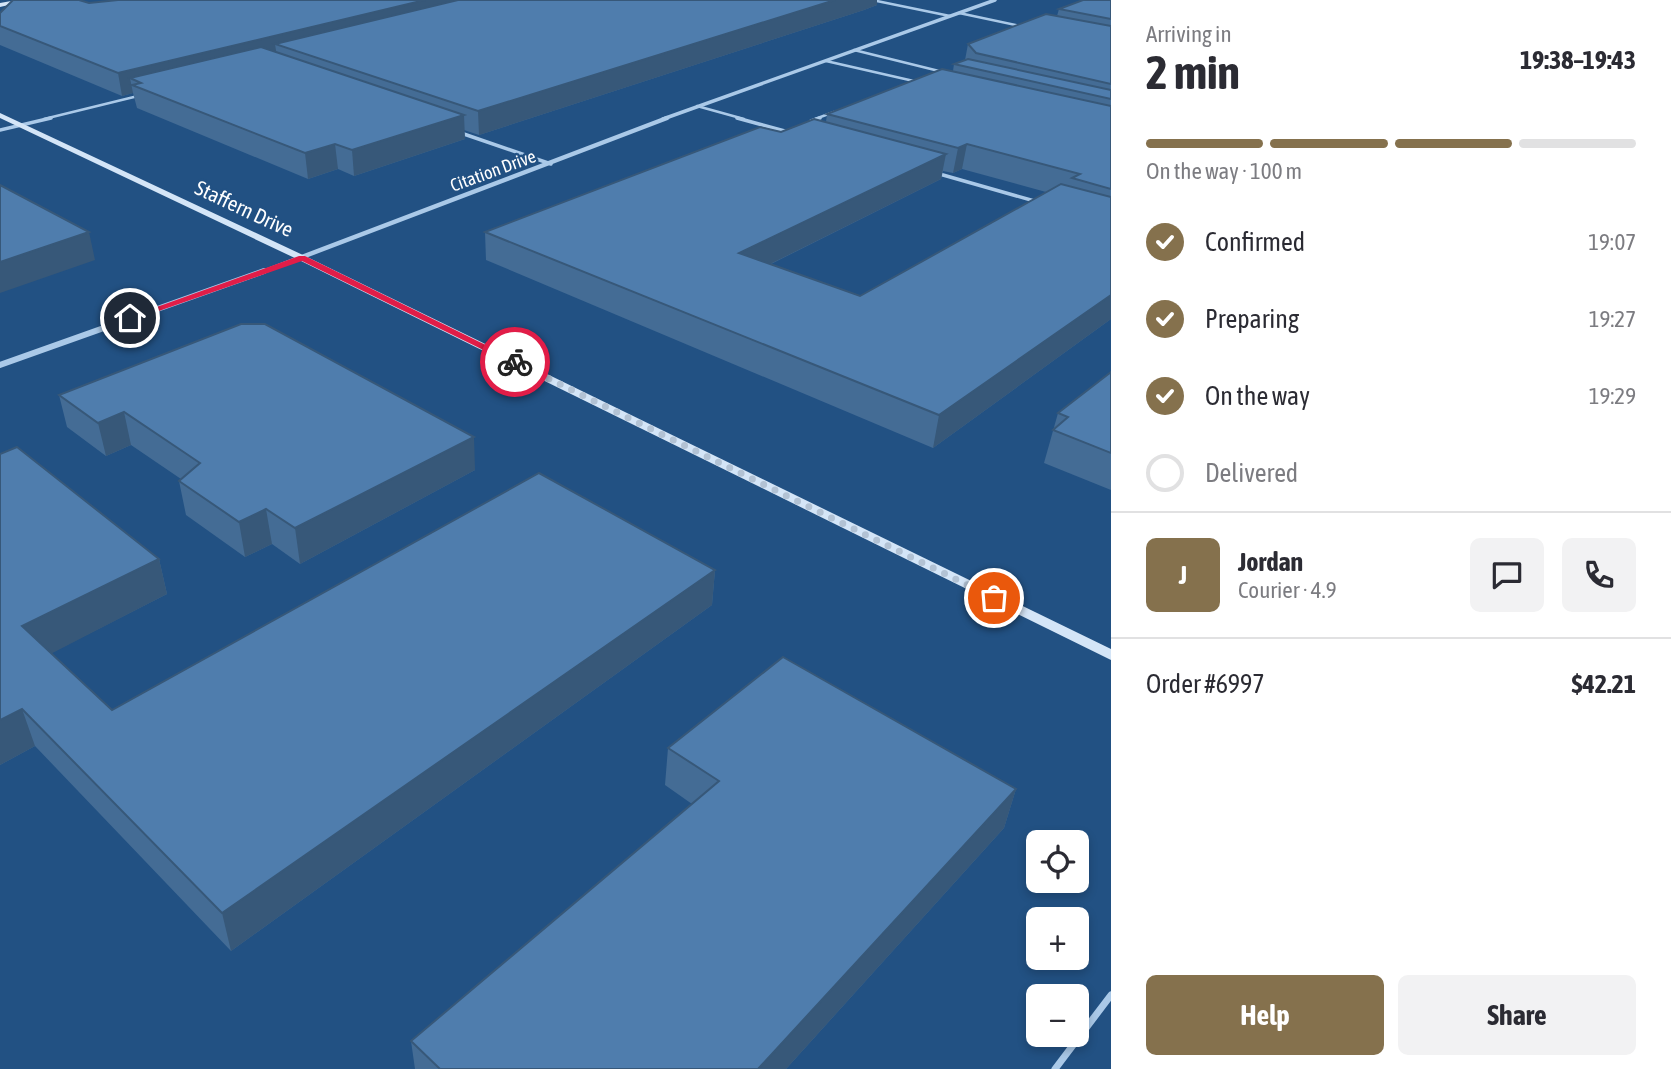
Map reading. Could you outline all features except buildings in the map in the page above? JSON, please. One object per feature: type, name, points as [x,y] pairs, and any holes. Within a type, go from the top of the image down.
[{"type":"street","points":[[0,5],[27,0]]},
{"type":"street","name":"Citation Drive","points":[[0,365],[302,258],[697,106],[995,0]]},
{"type":"street","name":"Staffern Drive","points":[[0,115],[302,258],[1111,655]]},
{"type":"lane","points":[[872,0],[950,16]]},
{"type":"lane","points":[[959,13],[1035,29]]},
{"type":"lane","points":[[854,50],[949,73]]},
{"type":"lane","points":[[825,61],[925,84]]},
{"type":"lane","points":[[899,86],[912,81]]},
{"type":"lane","points":[[0,130],[143,95]]},
{"type":"lane","points":[[697,106],[799,135]]},
{"type":"lane","points":[[811,121],[836,111]]},
{"type":"lane","points":[[786,131],[799,126]]},
{"type":"lane","points":[[455,131],[551,164]]},
{"type":"lane","points":[[932,172],[1047,205]]},
{"type":"lane","points":[[1055,1069],[1111,995]]},
{"type":"way so far","points":[[515,362],[994,598]]},
{"type":"route","points":[[130,318],[302,258],[515,362]]}]
